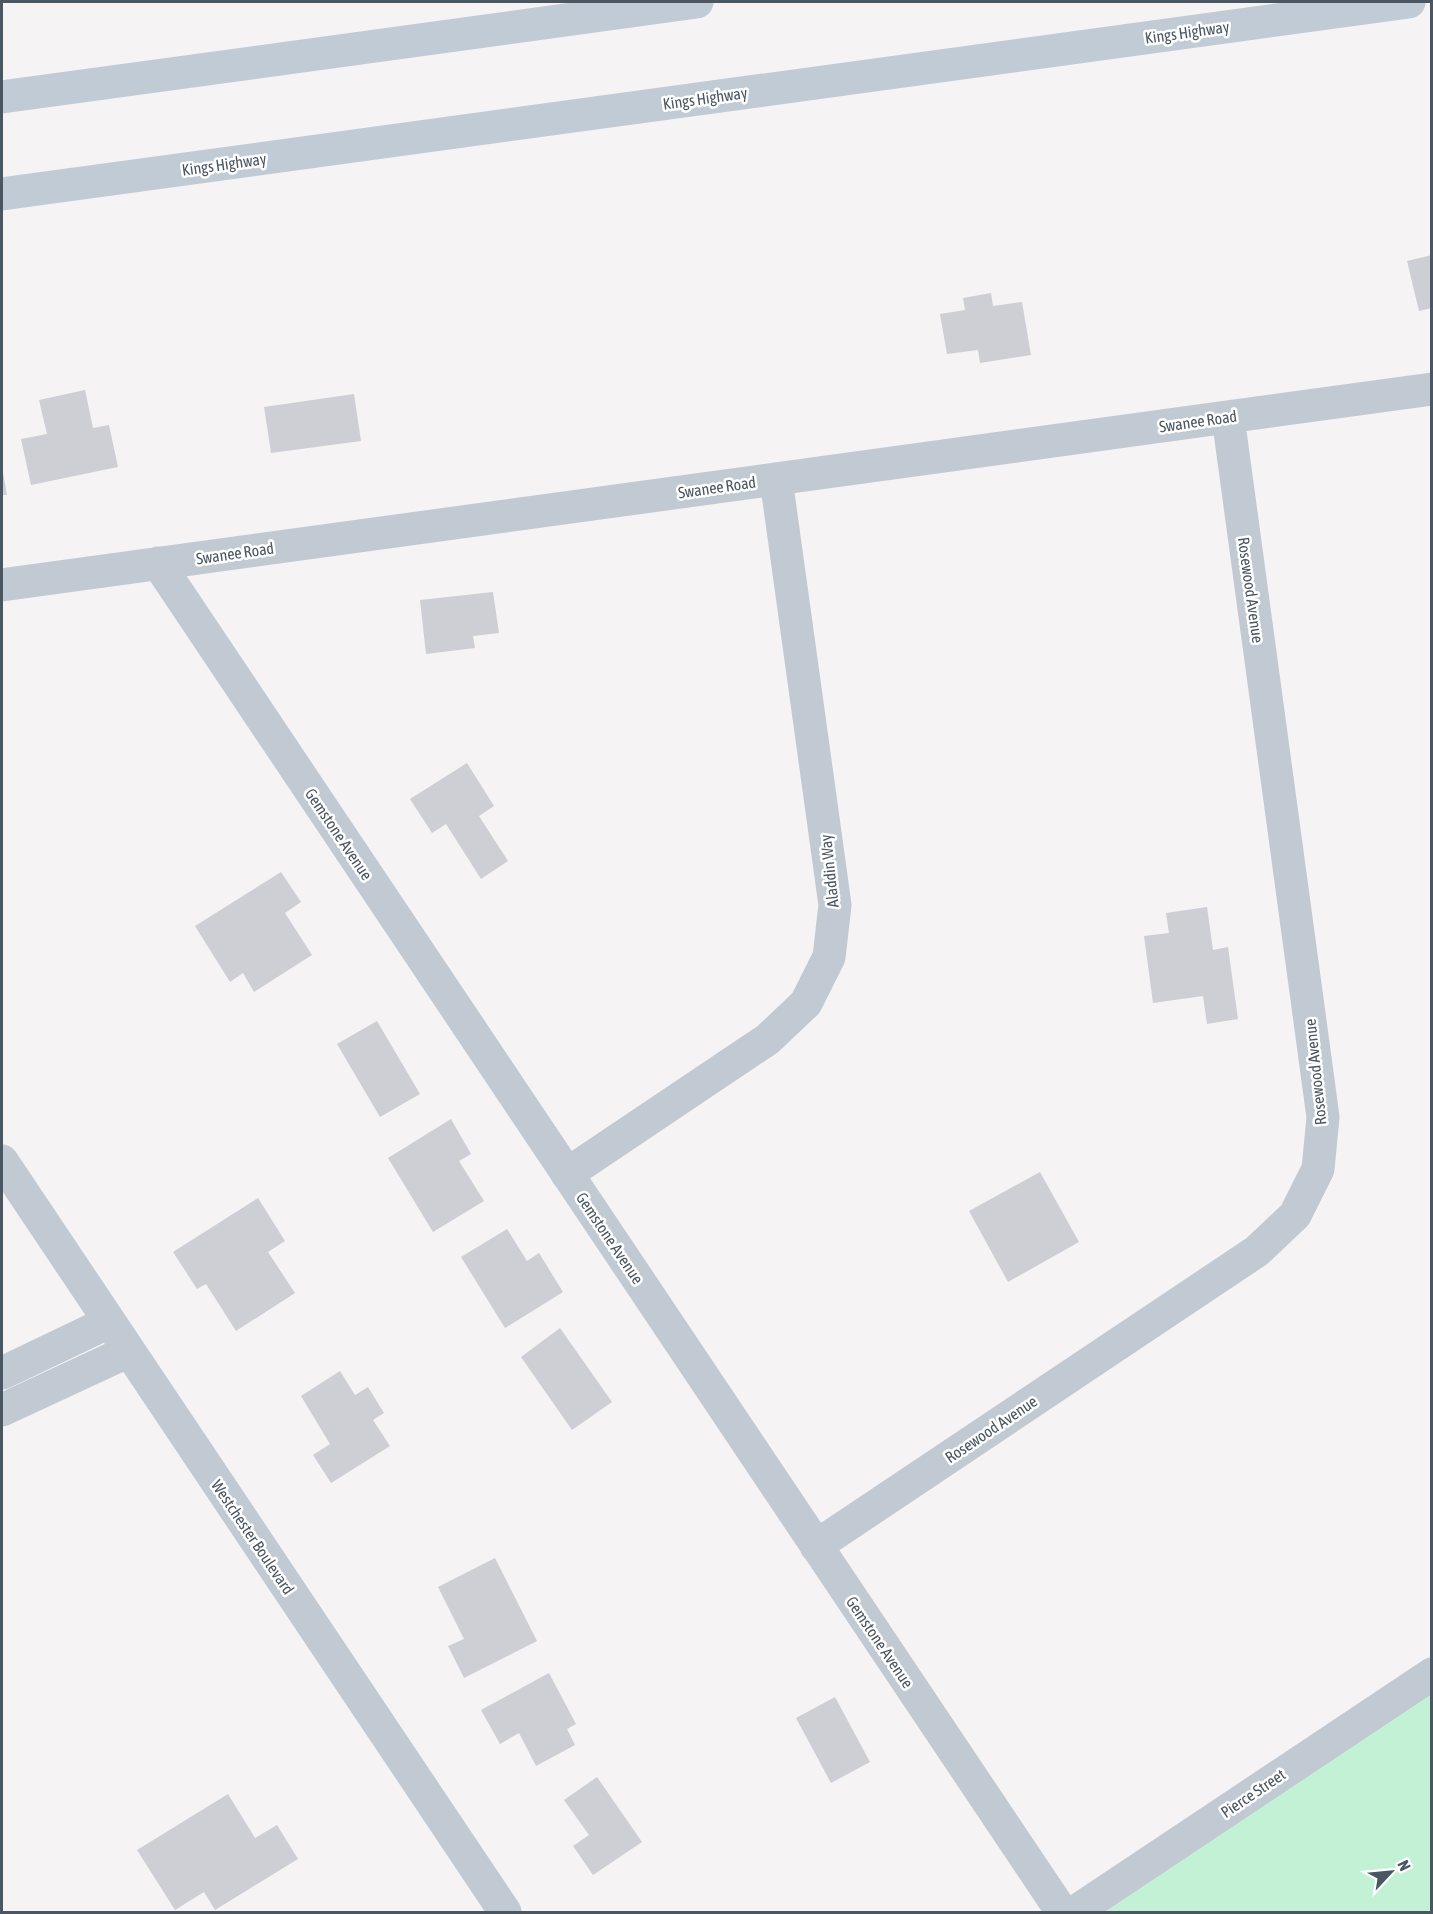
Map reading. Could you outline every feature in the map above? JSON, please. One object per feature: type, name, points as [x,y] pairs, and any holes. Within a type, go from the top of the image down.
[{"type":"main road","points":[[2,97],[697,2]]},
{"type":"main road","name":"Kings Highway","points":[[2,194],[1409,2]]},
{"type":"street","name":"Swanee Road","points":[[2,585],[1431,389]]},
{"type":"street","name":"Rosewood Avenue","points":[[816,1546],[1257,1251],[1295,1215],[1317,1169],[1323,1117],[1228,417]]},
{"type":"street","name":"Aladdin Way","points":[[567,1174],[768,1040],[806,1003],[829,957],[834,905],[776,479]]},
{"type":"street","name":"Gemstone Avenue","points":[[158,563],[1062,1912]]},
{"type":"street","name":"Westchester Boulevard","points":[[2,1161],[505,1912]]},
{"type":"street","points":[[2,1372],[109,1322]]},
{"type":"street","points":[[2,1410],[129,1351]]},
{"type":"street","name":"Pierce Street","points":[[1075,1912],[1431,1674]]},
{"type":"green space","points":[[1431,1693],[1431,1912],[1105,1912]]},
{"type":"building","points":[[1432,255],[1432,308],[1419,311],[1407,261]]},
{"type":"building","points":[[991,293],[993,306],[1022,302],[1031,355],[980,363],[978,350],[947,354],[940,314],[965,310],[963,298]]},
{"type":"building","points":[[85,390],[93,428],[109,425],[118,467],[31,485],[21,439],[47,434],[39,400]]},
{"type":"building","points":[[354,394],[361,441],[271,453],[264,407]]},
{"type":"building","points":[[2,466],[7,495],[2,495]]},
{"type":"building","points":[[493,592],[499,633],[473,636],[475,648],[426,654],[420,600]]},
{"type":"building","points":[[467,763],[494,806],[479,816],[508,861],[481,879],[446,824],[432,833],[410,799]]},
{"type":"building","points":[[281,872],[301,902],[285,913],[312,955],[254,992],[243,973],[230,982],[195,926]]},
{"type":"building","points":[[1207,907],[1213,950],[1228,947],[1238,1019],[1207,1024],[1203,996],[1153,1003],[1144,936],[1169,933],[1166,913]]},
{"type":"building","points":[[377,1021],[420,1094],[380,1117],[337,1044]]},
{"type":"building","points":[[451,1119],[471,1154],[459,1161],[484,1201],[433,1232],[388,1158]]},
{"type":"building","points":[[1040,1172],[1079,1242],[1008,1282],[969,1211]]},
{"type":"building","points":[[258,1198],[285,1241],[268,1252],[295,1293],[236,1331],[206,1284],[197,1289],[173,1252]]},
{"type":"building","points":[[507,1229],[527,1261],[539,1253],[563,1292],[505,1328],[461,1257]]},
{"type":"building","points":[[560,1328],[612,1402],[572,1430],[521,1357]]},
{"type":"building","points":[[340,1371],[355,1395],[368,1387],[384,1413],[373,1420],[390,1446],[331,1483],[313,1455],[330,1444],[301,1396]]},
{"type":"building","points":[[495,1558],[537,1641],[464,1678],[448,1646],[464,1639],[438,1587]]},
{"type":"building","points":[[549,1673],[576,1724],[567,1729],[575,1745],[536,1766],[519,1733],[500,1744],[481,1710]]},
{"type":"building","points":[[835,1697],[870,1762],[831,1783],[796,1718]]},
{"type":"building","points":[[597,1777],[642,1842],[593,1875],[573,1846],[589,1835],[564,1800]]},
{"type":"building","points":[[228,1794],[255,1838],[277,1825],[298,1859],[215,1910],[204,1892],[175,1910],[137,1850]]}]
